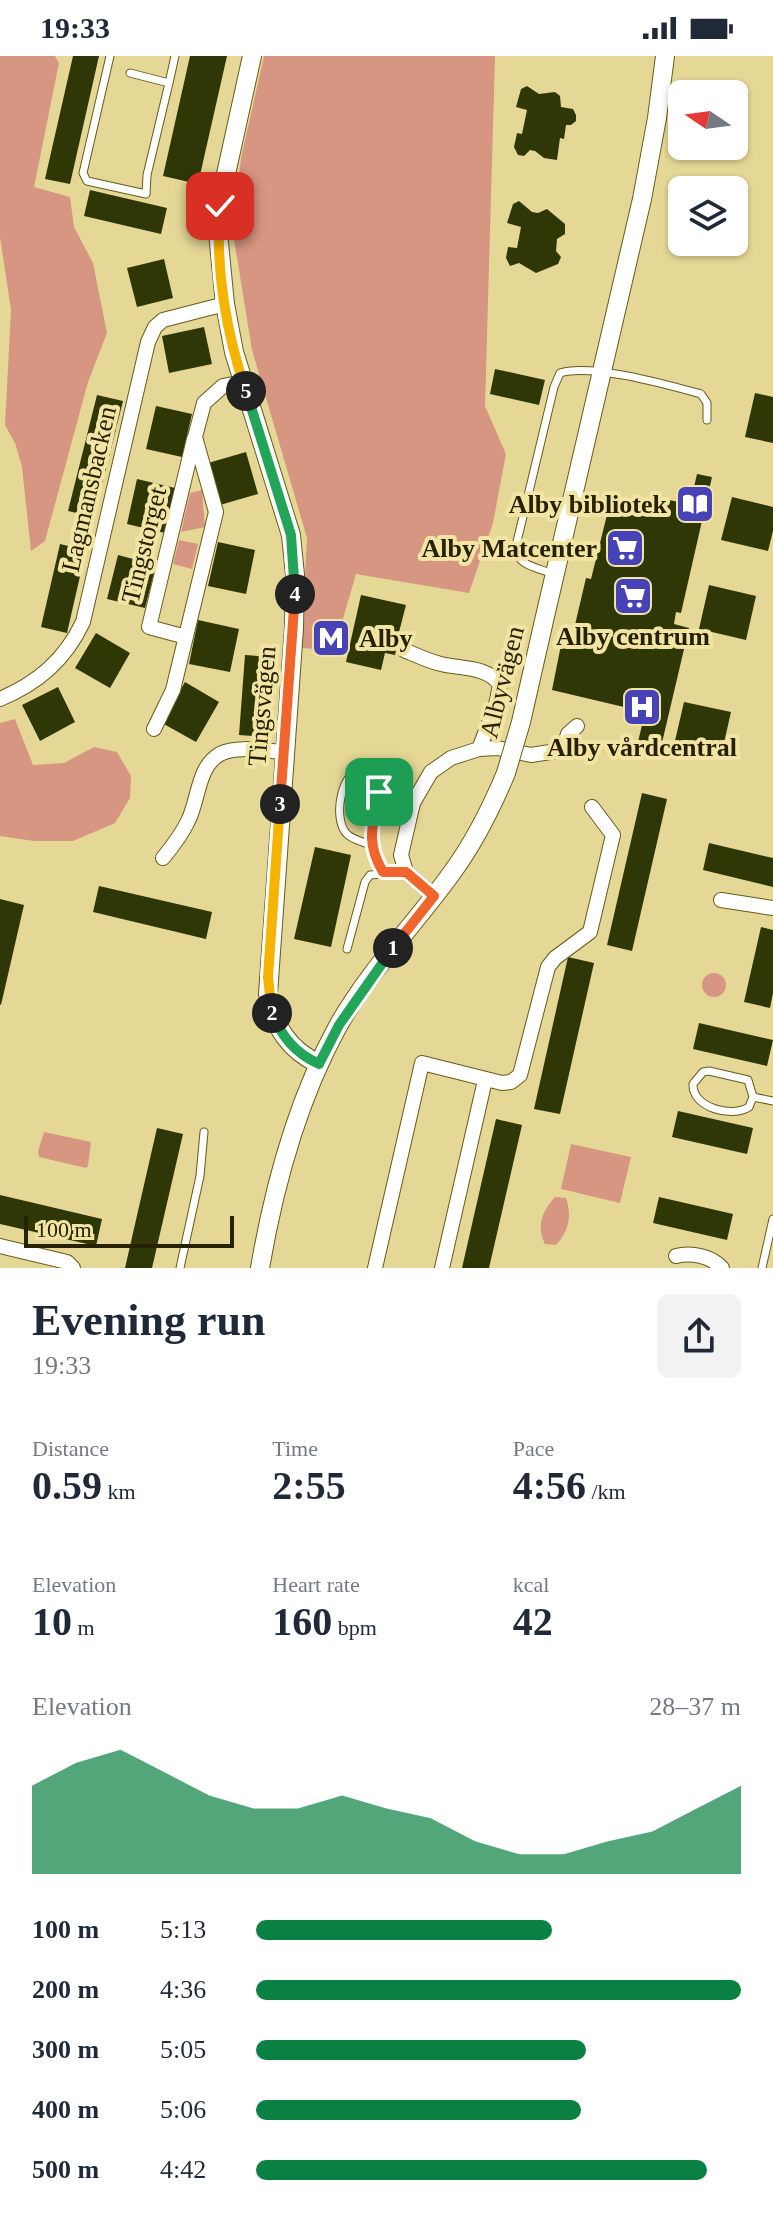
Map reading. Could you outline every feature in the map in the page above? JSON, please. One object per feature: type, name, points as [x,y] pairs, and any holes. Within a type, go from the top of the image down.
[{"type":"street","name":"Tingsvägen","points":[[252,56],[220,206],[218,233],[225,304],[234,352],[291,535],[295,614],[268,994],[279,1030],[297,1051],[319,1064]]},
{"type":"street","name":"Albyvägen","points":[[260,1268],[280,1180],[319,1064],[364,986],[474,840],[506,773],[521,722],[642,199],[665,56]]},
{"type":"street","name":"Lagmansbacken","points":[[0,699],[25,688],[50,670],[74,640],[83,622],[148,342],[155,327],[163,320],[225,304]]},
{"type":"street","name":"Tingstorget","points":[[186,637],[149,627],[204,403],[223,386],[243,382]]},
{"type":"street","name":"Tingstorget","points":[[154,729],[173,690],[216,512],[195,437]]},
{"type":"street","points":[[404,650],[439,663],[495,677],[500,685],[496,705],[479,749]]},
{"type":"street","points":[[434,896],[406,872],[401,855],[405,826],[419,790],[431,772],[451,758],[479,749],[497,748],[531,755],[563,750],[568,734],[577,726]]},
{"type":"street","points":[[163,858],[189,820],[203,774],[213,760],[221,753],[236,750],[283,752]]},
{"type":"street","points":[[375,1268],[422,1063],[485,1080],[511,1082],[520,1075],[548,967],[555,958],[590,932],[613,835],[592,807]]},
{"type":"street","points":[[721,900],[773,908]]},
{"type":"street","points":[[442,1268],[485,1080]]},
{"type":"street","points":[[0,1246],[67,1262],[73,1268]]},
{"type":"street","points":[[676,1256],[685,1254],[713,1260],[722,1268]]},
{"type":"lane","points":[[110,56],[83,173],[87,181],[146,194],[148,171],[175,56]]},
{"type":"lane","points":[[130,73],[169,83]]},
{"type":"lane","points":[[555,574],[522,562],[515,550],[560,373],[572,369],[601,373],[701,394],[707,403],[707,420]]},
{"type":"lane","points":[[372,846],[347,834],[341,823],[345,784],[361,768],[380,774],[370,839],[372,846],[373,854],[383,872]]},
{"type":"lane","points":[[347,949],[365,882],[370,875],[406,872]]},
{"type":"lane","points":[[709,1071],[748,1080],[753,1097],[745,1110],[726,1110],[701,1104],[695,1098],[693,1084],[703,1072],[709,1071]]},
{"type":"lane","points":[[753,1097],[773,1101]]},
{"type":"lane","points":[[180,1268],[200,1176],[204,1132]]},
{"type":"lane","points":[[762,1268],[773,1219]]},
{"type":"shaded area","points":[[0,56],[55,56],[59,63],[34,187],[70,197],[74,227],[93,263],[107,333],[88,382],[45,541],[31,551],[22,467],[15,443],[5,425],[11,310],[0,237]]},
{"type":"shaded area","points":[[264,56],[495,56],[485,406],[506,454],[493,523],[469,593],[356,574],[334,650],[301,648],[307,538],[252,350],[233,233],[241,158]]},
{"type":"shaded area","points":[[202,490],[205,527],[181,532],[190,493]]},
{"type":"shaded area","points":[[179,540],[198,544],[192,569],[173,564]]},
{"type":"shaded area","points":[[15,719],[33,765],[64,763],[94,747],[117,752],[131,776],[130,798],[115,823],[73,841],[34,841],[0,836],[0,723]]},
{"type":"shaded area","points":[[714,973],[723,976],[726,985],[723,994],[714,997],[705,994],[702,985],[705,976]]},
{"type":"shaded area","points":[[44,1132],[91,1142],[88,1166],[39,1157]]},
{"type":"shaded area","points":[[571,1144],[631,1157],[620,1203],[561,1189]]},
{"type":"shaded area","points":[[555,1197],[566,1198],[568,1223],[556,1245],[545,1244],[541,1231],[542,1219]]},
{"type":"building","points":[[73,56],[99,56],[70,184],[45,179]]},
{"type":"building","points":[[190,56],[227,56],[198,184],[163,176]]},
{"type":"building","points":[[527,86],[539,94],[555,92],[560,96],[561,107],[573,109],[576,115],[576,121],[566,125],[564,139],[560,138],[557,160],[544,158],[530,150],[524,156],[518,155],[514,147],[517,133],[522,134],[527,110],[516,107],[521,89]]},
{"type":"building","points":[[90,190],[167,208],[161,234],[84,216]]},
{"type":"building","points":[[519,201],[532,212],[547,209],[565,224],[565,234],[557,239],[556,251],[561,257],[558,264],[536,273],[519,263],[510,266],[506,258],[508,247],[517,248],[521,227],[507,223],[513,204]]},
{"type":"building","points":[[164,259],[173,298],[137,307],[127,268]]},
{"type":"building","points":[[204,327],[212,364],[169,373],[162,336]]},
{"type":"building","points":[[495,369],[545,380],[539,405],[490,394]]},
{"type":"building","points":[[755,393],[773,397],[773,443],[745,437]]},
{"type":"building","points":[[97,395],[123,401],[94,517],[68,511]]},
{"type":"building","points":[[156,406],[192,414],[182,457],[146,449]]},
{"type":"building","points":[[246,452],[258,494],[220,505],[208,463]]},
{"type":"building","name":"Alby centrum","points":[[697,474],[712,477],[681,613],[676,612],[674,624],[689,628],[661,747],[638,742],[645,712],[552,690],[562,640],[571,642],[586,578],[591,579],[609,507],[654,515],[658,498],[690,504]]},
{"type":"building","points":[[137,479],[175,488],[165,533],[127,524]]},
{"type":"building","points":[[732,497],[773,507],[773,531],[768,551],[721,540]]},
{"type":"building","points":[[218,542],[255,550],[246,594],[208,586]]},
{"type":"building","points":[[60,544],[86,550],[67,633],[41,627]]},
{"type":"building","points":[[118,555],[156,565],[145,608],[107,599]]},
{"type":"building","points":[[709,585],[756,596],[746,640],[699,629]]},
{"type":"building","points":[[361,595],[406,605],[399,632],[391,631],[389,639],[398,641],[395,655],[385,653],[381,670],[346,662]]},
{"type":"building","points":[[198,620],[239,629],[230,672],[189,664]]},
{"type":"building","points":[[96,633],[130,653],[110,688],[75,668]]},
{"type":"building","points":[[245,655],[271,657],[264,737],[239,735]]},
{"type":"building","points":[[185,682],[219,702],[196,742],[162,723]]},
{"type":"building","points":[[58,687],[75,722],[40,741],[22,705]]},
{"type":"building","points":[[684,702],[731,712],[721,756],[674,745]]},
{"type":"building","points":[[642,793],[667,799],[632,951],[607,945]]},
{"type":"building","points":[[709,843],[773,858],[773,887],[703,870]]},
{"type":"building","points":[[315,847],[351,855],[331,947],[294,939]]},
{"type":"building","points":[[99,886],[212,912],[206,939],[93,912]]},
{"type":"building","points":[[0,899],[24,905],[1,1005],[0,1004]]},
{"type":"building","points":[[761,927],[773,930],[773,993],[770,1008],[744,1002]]},
{"type":"building","points":[[568,957],[594,963],[560,1114],[534,1109]]},
{"type":"building","points":[[699,1023],[773,1040],[767,1066],[693,1049]]},
{"type":"building","points":[[678,1111],[753,1128],[747,1154],[672,1137]]},
{"type":"building","points":[[496,1119],[522,1125],[489,1268],[462,1268]]},
{"type":"building","points":[[157,1128],[183,1134],[152,1268],[125,1268]]},
{"type":"building","points":[[0,1195],[102,1219],[96,1246],[0,1224]]},
{"type":"building","points":[[659,1197],[733,1214],[727,1240],[653,1223]]},
{"type":"place","name":"Alby bibliotek","points":[[695,504]]},
{"type":"place","name":"Alby Matcenter","points":[[625,548]]},
{"type":"place","name":"Alby centrum","points":[[633,596]]},
{"type":"place","name":"Alby","points":[[331,638]]},
{"type":"place","name":"Alby vårdcentral","points":[[642,707]]},
{"type":"route","points":[[220,206],[218,233],[231,338],[291,535],[295,575],[294,628],[268,994],[279,1030],[297,1051],[319,1064],[364,986],[434,896],[406,872],[383,872],[373,854],[370,839],[379,792]]}]
